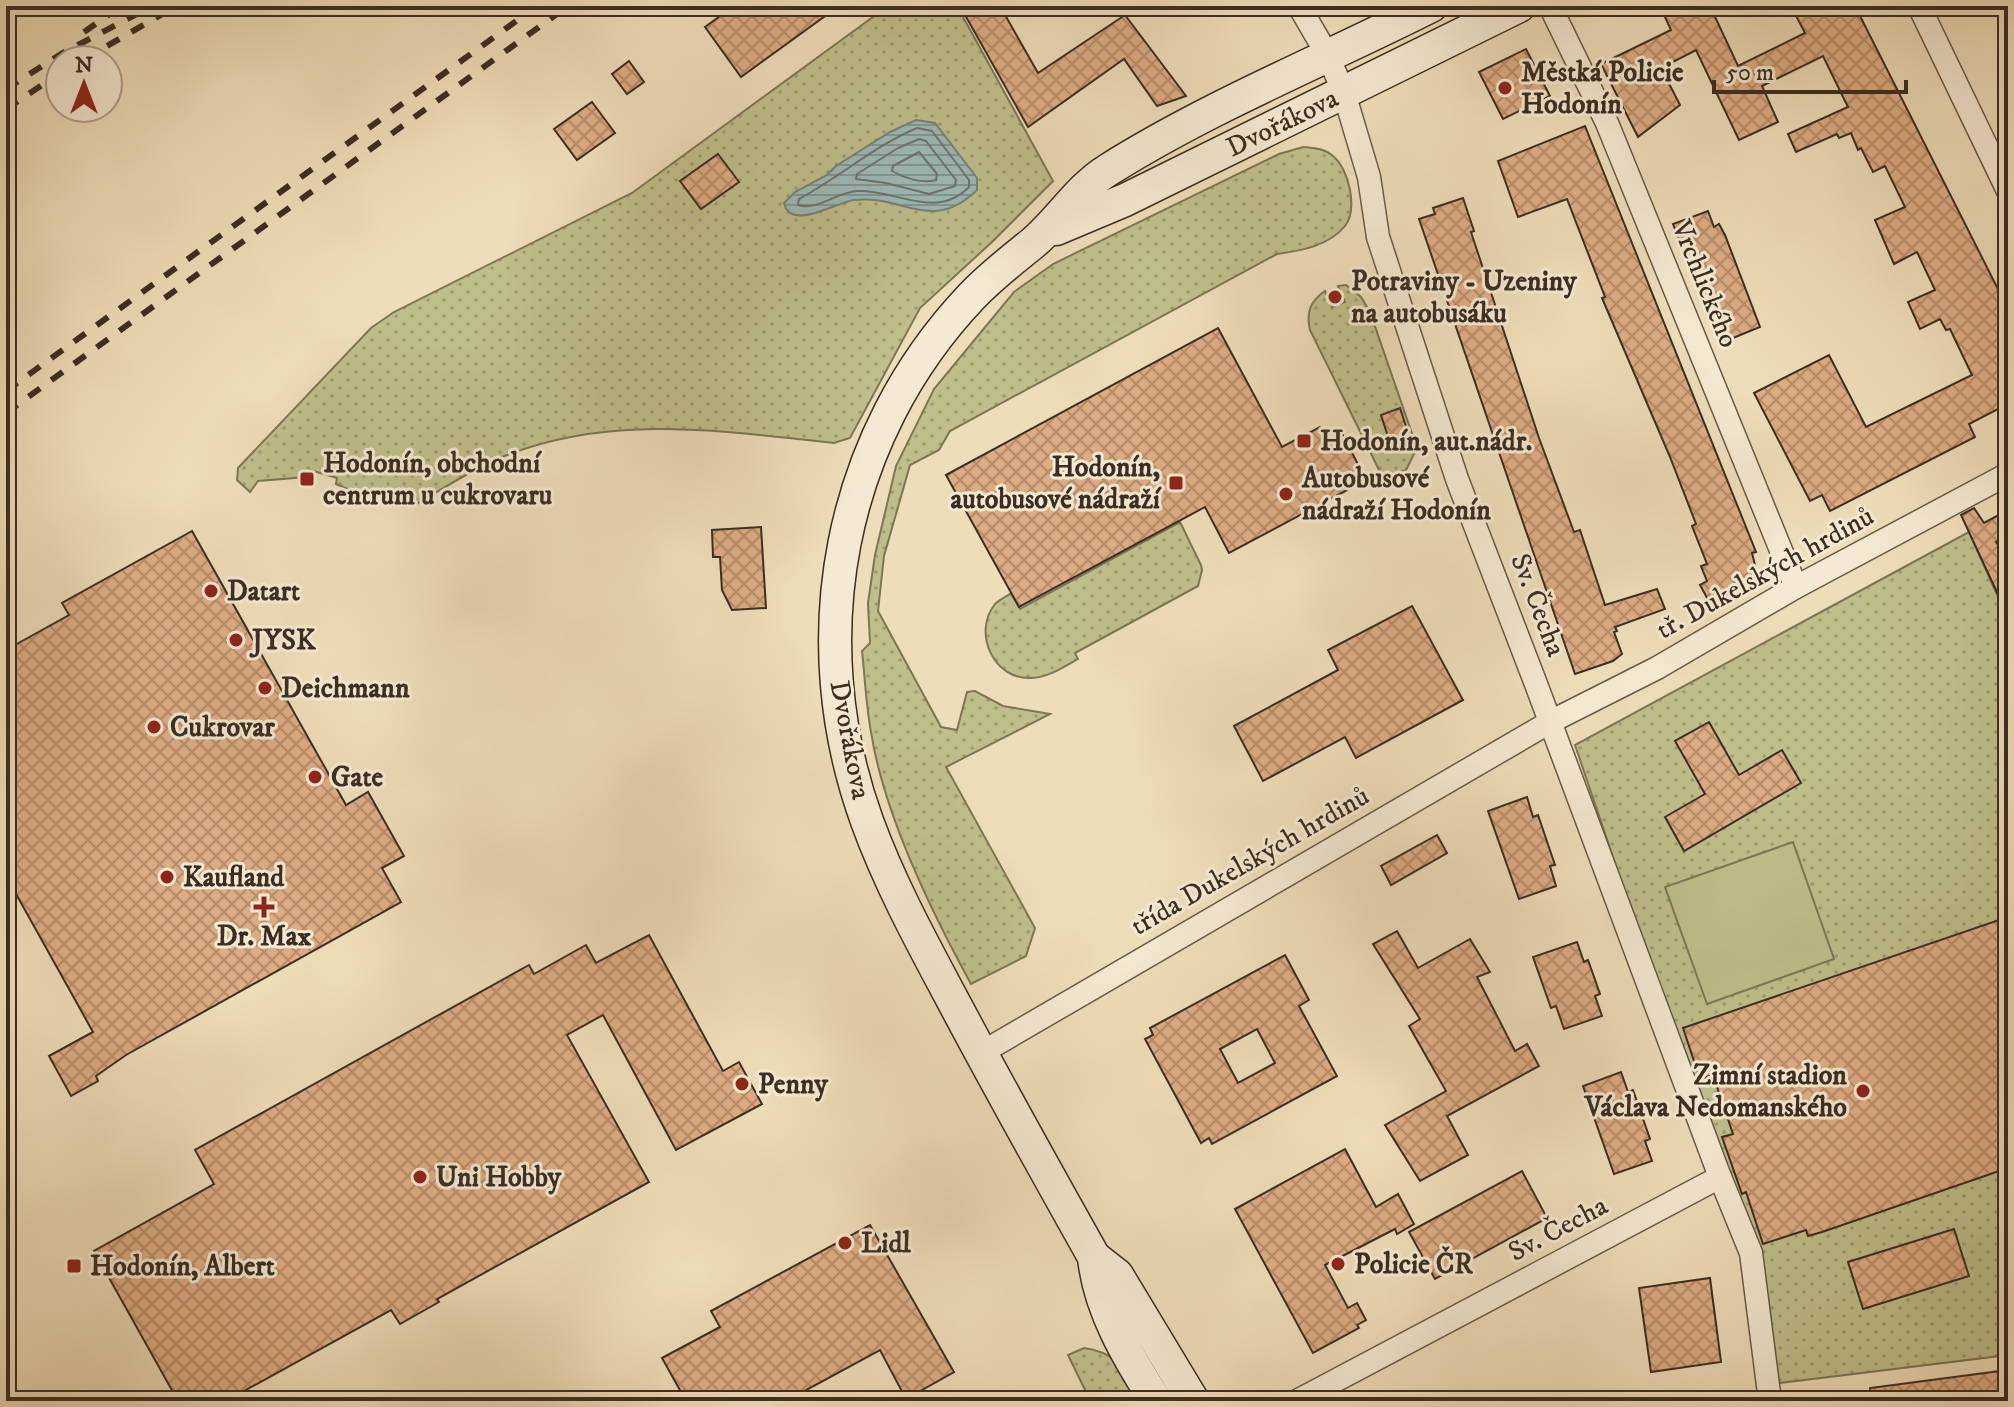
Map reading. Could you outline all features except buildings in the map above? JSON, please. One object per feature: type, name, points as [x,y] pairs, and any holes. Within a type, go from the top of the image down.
[{"type":"main road","name":"Dvořákova","points":[[1156,1401],[1134,1367],[1102,1296],[1094,1257],[905,912],[885,867],[855,781],[840,720],[836,625],[839,575],[851,511],[862,472],[890,411],[922,359],[971,297],[1042,235],[1103,173],[1182,129],[1431,6]]},
{"type":"main road","name":"Dvořákova","points":[[1042,235],[1125,200],[1519,6]]},
{"type":"main road","name":"Dvořákova","points":[[1094,1257],[1117,1275],[1193,1401]]},
{"type":"street","name":"Sv. Čecha","points":[[1299,6],[1328,56],[1344,93],[1369,177],[1378,237],[1452,464],[1751,1253],[1770,1401]]},
{"type":"street","name":"Vrchlického","points":[[1550,6],[1607,123],[1796,587]]},
{"type":"street","points":[[1919,6],[2008,191]]},
{"type":"street","name":"tř. Dukelských hrdinů","points":[[1550,722],[1657,668],[1796,587],[2008,474]]},
{"type":"street","name":"třída Dukelských hrdinů","points":[[981,1053],[1550,722]]},
{"type":"street","name":"Sv. Čecha","points":[[1297,1401],[1720,1177]]},
{"type":"green space","points":[[888,6],[957,6],[1053,181],[920,308],[850,438],[834,443],[705,430],[663,429],[578,435],[536,445],[495,460],[415,505],[405,506],[375,500],[336,484],[337,478],[310,470],[307,477],[258,481],[250,492],[237,480],[238,468],[371,328],[394,312],[632,193]]},
{"type":"green space","points":[[1303,147],[1330,153],[1339,162],[1347,179],[1351,210],[1349,219],[1338,233],[1314,246],[1277,254],[950,431],[939,450],[910,465],[884,556],[878,611],[941,727],[957,730],[967,692],[975,691],[1003,706],[1050,714],[946,767],[1035,928],[1026,956],[971,984],[940,926],[898,829],[877,764],[869,722],[862,651],[870,643],[868,603],[875,555],[896,466],[934,389],[1014,292],[1053,264],[1279,154]]},
{"type":"green space","points":[[1346,285],[1361,297],[1370,312],[1417,448],[1406,470],[1392,475],[1381,474],[1310,330],[1309,313],[1316,299],[1325,291],[1332,307],[1345,302],[1338,286]]},
{"type":"green space","points":[[1180,522],[1201,565],[1198,586],[1075,653],[1078,659],[1049,674],[1037,678],[1018,677],[997,663],[990,653],[986,628],[995,604],[1011,593],[1020,609]]},
{"type":"green space","points":[[1969,532],[2008,619],[2008,1355],[1771,1384],[1757,1251],[1700,1114],[1575,745]]},
{"type":"green space","points":[[1793,842],[1834,959],[1707,1004],[1665,887]]},
{"type":"green space","points":[[1084,1348],[1113,1359],[1139,1401],[1086,1401],[1087,1394],[1068,1355]]},
{"type":"water","points":[[916,120],[935,123],[977,178],[977,190],[961,203],[931,211],[887,202],[854,200],[804,215],[788,211],[784,203],[795,192],[827,175],[890,132]]},
{"type":"railway","points":[[84,32],[121,6]]},
{"type":"railway","points":[[6,89],[61,54],[152,6]]},
{"type":"railway","points":[[111,44],[176,6]]},
{"type":"railway","points":[[6,391],[537,6]]},
{"type":"railway","points":[[6,413],[568,6]]},
{"type":"railway","points":[[6,109],[44,84]]},
{"type":"place","name":"Městká Policie Hodonín","points":[[1505,88]]},
{"type":"place","name":"Potraviny - Uzeniny na autobusáku","points":[[1335,297]]},
{"type":"place","name":"Hodonín, aut.nádr.","points":[[1304,441]]},
{"type":"place","name":"Hodonín, obchodní centrum u cukrovaru","points":[[307,479]]},
{"type":"place","name":"Hodonín, autobusové nádraží","points":[[1176,483]]},
{"type":"place","name":"Autobusové nádraží Hodonín","points":[[1286,494]]},
{"type":"place","name":"Datart","points":[[211,591]]},
{"type":"place","name":"JYSK","points":[[236,640]]},
{"type":"place","name":"Deichmann","points":[[265,688]]},
{"type":"place","name":"Cukrovar","points":[[154,727]]},
{"type":"place","name":"Gate","points":[[315,777]]},
{"type":"place","name":"Kaufland","points":[[167,877]]},
{"type":"place","name":"Dr. Max","points":[[264,907]]},
{"type":"place","name":"Penny","points":[[742,1084]]},
{"type":"place","name":"Zimní stadion Václava Nedomanského","points":[[1863,1091]]},
{"type":"place","name":"Uni Hobby","points":[[420,1177]]},
{"type":"place","name":"Lidl","points":[[845,1243]]},
{"type":"place","name":"Policie ČR","points":[[1338,1264]]},
{"type":"place","name":"Hodonín, Albert","points":[[74,1266]]}]
